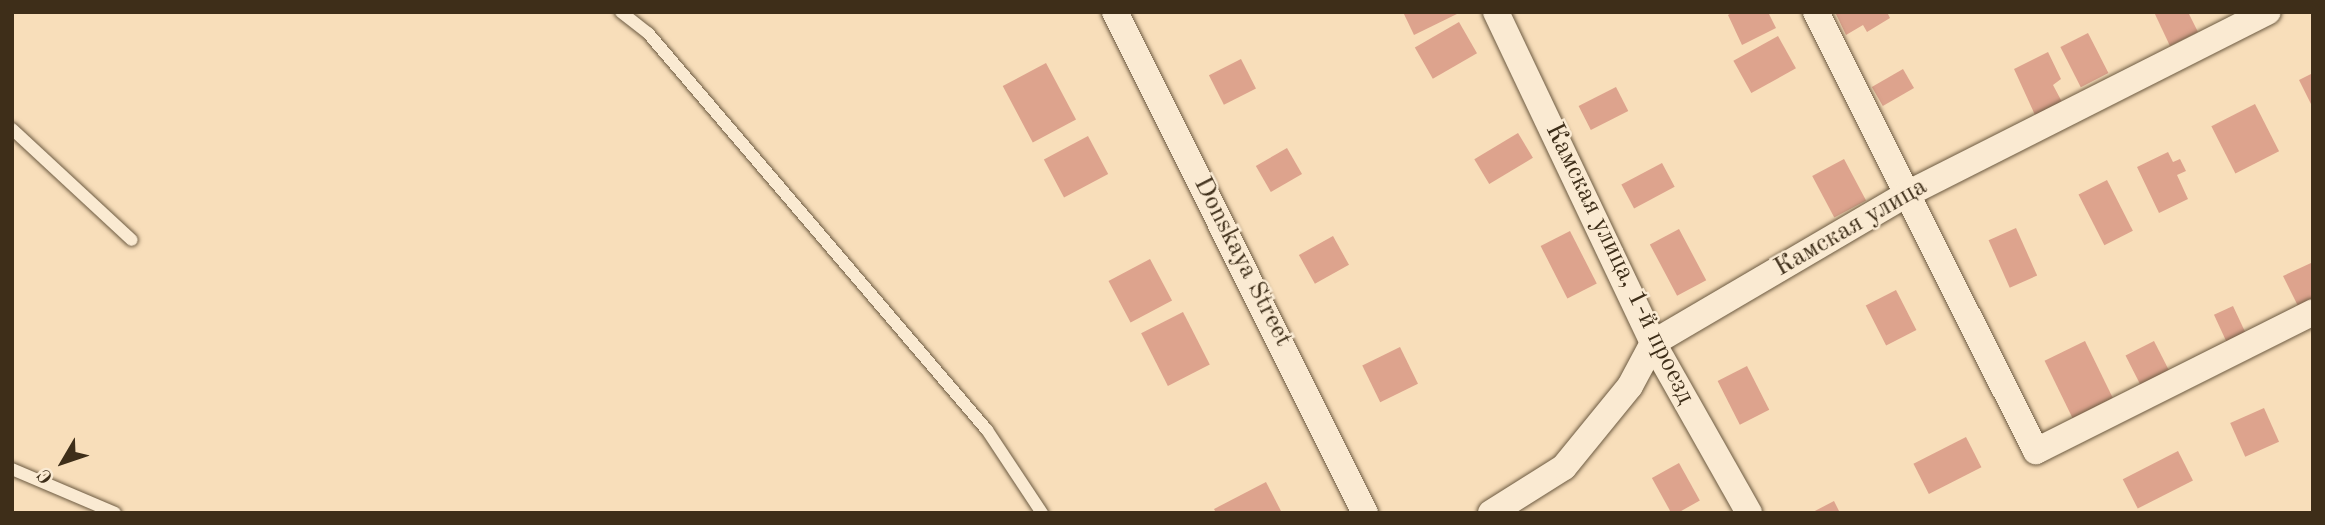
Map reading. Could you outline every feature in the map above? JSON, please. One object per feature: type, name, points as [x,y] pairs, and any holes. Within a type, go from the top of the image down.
[{"type":"street","name":"Donskaya Street","points":[[1115,12],[1365,513]]},
{"type":"street","name":"Камская улица, 1-й проезд","points":[[1496,12],[1653,343],[1749,513]]},
{"type":"street","points":[[1816,12],[2036,450],[2313,312]]},
{"type":"street","name":"Камская улица","points":[[1653,343],[1907,194],[2268,12]]},
{"type":"street","points":[[1491,513],[1564,467],[1630,386],[1653,343]]},
{"type":"lane","points":[[621,12],[648,33],[987,430],[1042,513]]},
{"type":"lane","points":[[12,129],[132,240]]},
{"type":"lane","points":[[12,469],[115,513]]},
{"type":"building","points":[[1403,12],[1461,12],[1414,35]]},
{"type":"building","points":[[1733,12],[1768,12],[1776,28],[1742,45],[1728,15]]},
{"type":"building","points":[[1835,12],[1887,12],[1890,18],[1867,32],[1863,25],[1846,35]]},
{"type":"building","points":[[2154,12],[2188,12],[2198,32],[2170,46]]},
{"type":"building","points":[[1459,22],[1477,53],[1433,79],[1415,48]]},
{"type":"building","points":[[2088,33],[2108,73],[2081,87],[2060,47]]},
{"type":"building","points":[[1778,36],[1796,68],[1751,93],[1733,61]]},
{"type":"building","points":[[2048,52],[2061,79],[2053,85],[2062,102],[2035,115],[2014,69]]},
{"type":"building","points":[[1241,59],[1256,88],[1224,105],[1209,75]]},
{"type":"building","points":[[1046,63],[1076,120],[1033,143],[1003,86]]},
{"type":"building","points":[[1903,69],[1914,88],[1883,106],[1872,87]]},
{"type":"building","points":[[2313,73],[2313,108],[2299,80]]},
{"type":"building","points":[[1616,87],[1628,111],[1591,130],[1579,106]]},
{"type":"building","points":[[2255,104],[2279,151],[2235,173],[2211,126]]},
{"type":"building","points":[[1518,133],[1533,158],[1489,184],[1474,159]]},
{"type":"building","points":[[1088,136],[1108,174],[1064,197],[1044,159]]},
{"type":"building","points":[[1287,148],[1302,174],[1271,192],[1256,166]]},
{"type":"building","points":[[2168,152],[2173,162],[2180,159],[2186,171],[2177,175],[2188,199],[2159,213],[2137,167]]},
{"type":"building","points":[[1844,159],[1866,200],[1834,217],[1812,176]]},
{"type":"building","points":[[1662,163],[1675,187],[1634,208],[1621,185]]},
{"type":"building","points":[[2107,180],[2133,231],[2104,245],[2078,195]]},
{"type":"building","points":[[2016,228],[2037,276],[2010,288],[1989,240]]},
{"type":"building","points":[[1679,229],[1706,280],[1677,296],[1650,244]]},
{"type":"building","points":[[1570,231],[1597,284],[1567,299],[1541,246]]},
{"type":"building","points":[[1333,236],[1349,265],[1315,284],[1299,255]]},
{"type":"building","points":[[1150,259],[1172,300],[1131,323],[1109,281]]},
{"type":"building","points":[[2311,263],[2313,301],[2299,308],[2283,276]]},
{"type":"building","points":[[1896,290],[1916,330],[1886,346],[1866,305]]},
{"type":"building","points":[[2233,306],[2246,334],[2227,343],[2214,315]]},
{"type":"building","points":[[1183,312],[1210,365],[1168,386],[1141,333]]},
{"type":"building","points":[[2085,341],[2114,400],[2073,420],[2045,361]]},
{"type":"building","points":[[2154,341],[2170,373],[2142,388],[2125,356]]},
{"type":"building","points":[[1400,347],[1418,384],[1380,402],[1362,365]]},
{"type":"building","points":[[1747,366],[1769,410],[1740,425],[1718,381]]},
{"type":"building","points":[[2264,408],[2279,442],[2245,457],[2230,423]]},
{"type":"building","points":[[1966,437],[1981,467],[1929,494],[1913,464]]},
{"type":"building","points":[[2178,451],[2193,480],[2138,509],[2123,479]]},
{"type":"building","points":[[1679,463],[1700,501],[1677,513],[1671,513],[1652,478]]},
{"type":"building","points":[[1266,482],[1282,513],[1216,513],[1214,509]]},
{"type":"building","points":[[1834,501],[1840,513],[1811,513]]}]
